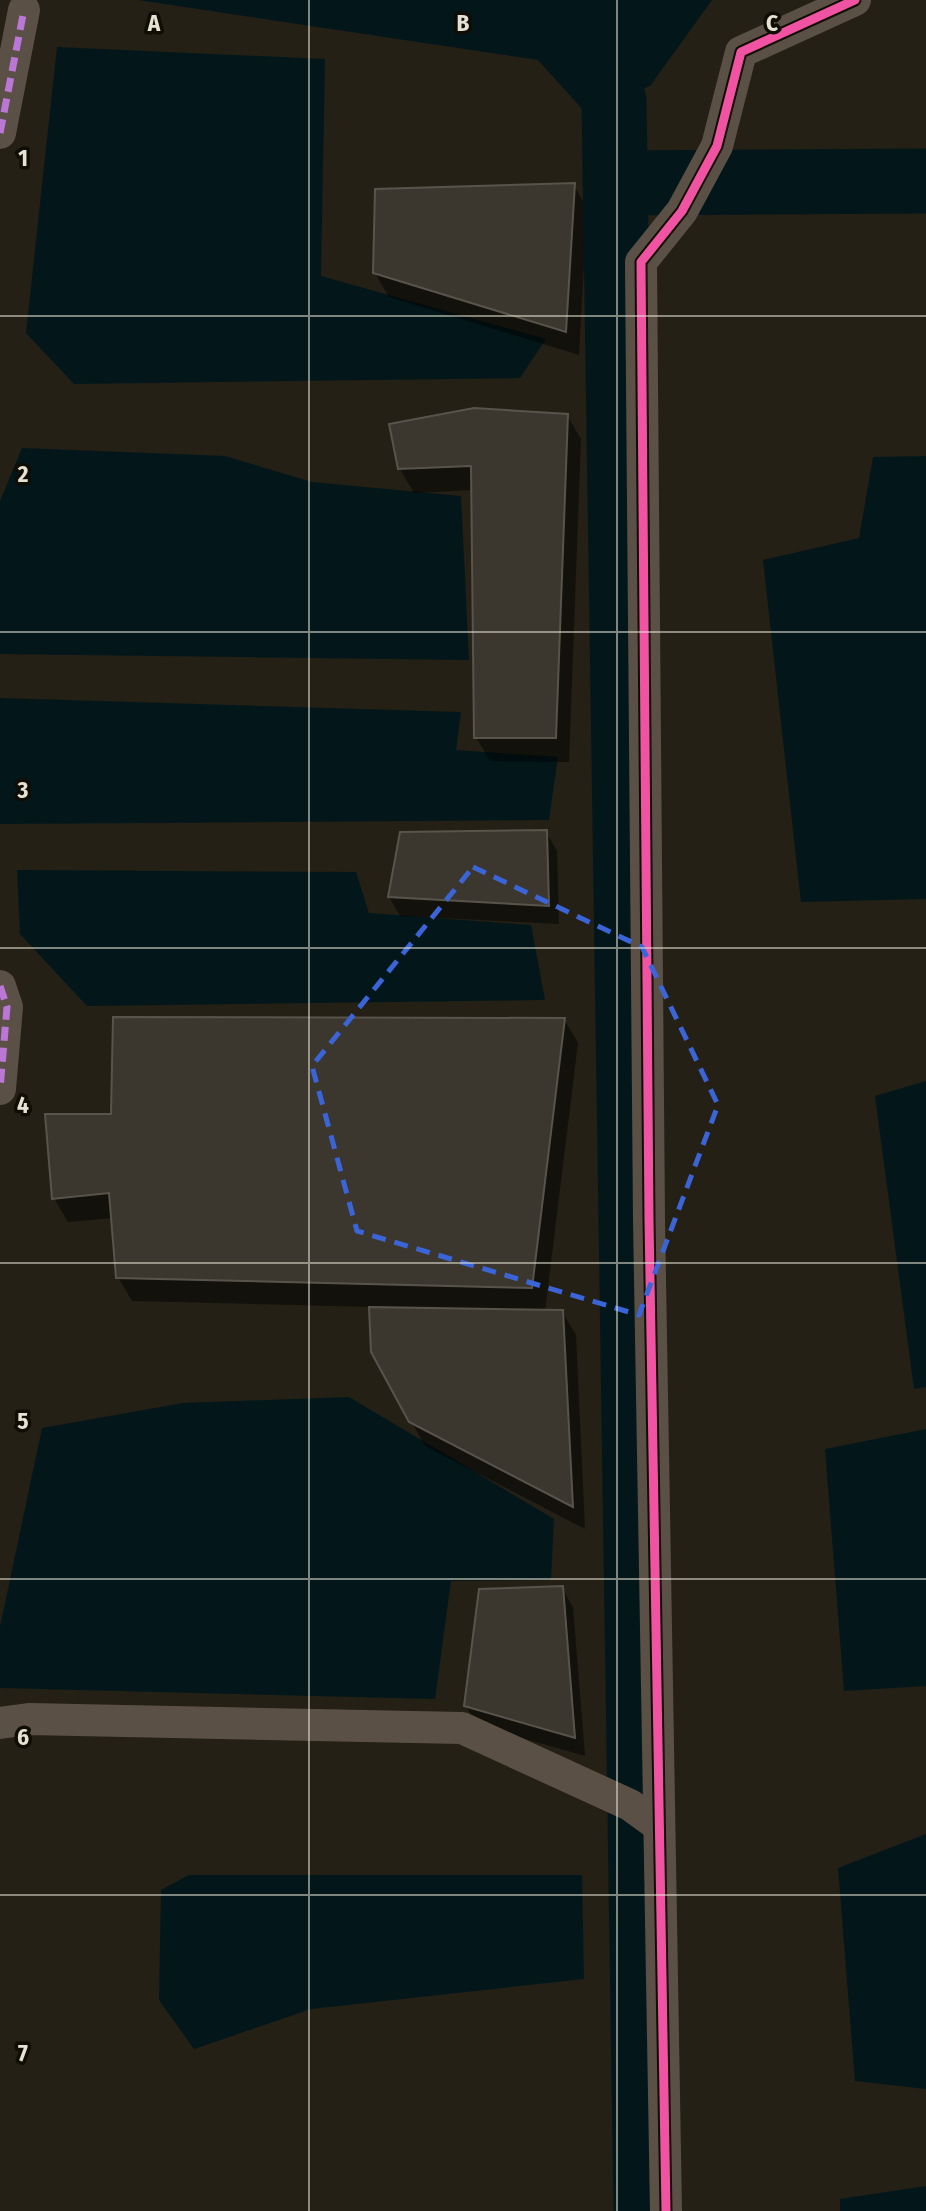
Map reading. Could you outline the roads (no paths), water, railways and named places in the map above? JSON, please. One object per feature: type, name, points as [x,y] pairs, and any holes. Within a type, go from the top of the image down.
[{"type":"street","points":[[666,2211],[648,1207],[641,262],[682,211],[717,146],[741,52],[855,0]]},
{"type":"street","points":[[0,133],[24,10]]},
{"type":"street","points":[[0,985],[7,1007],[0,1089]]},
{"type":"street","points":[[0,1723],[29,1719],[462,1728],[630,1805],[658,1825]]},
{"type":"waterway","points":[[614,100],[646,2211]]},
{"type":"waterway","points":[[616,183],[926,181]]}]
